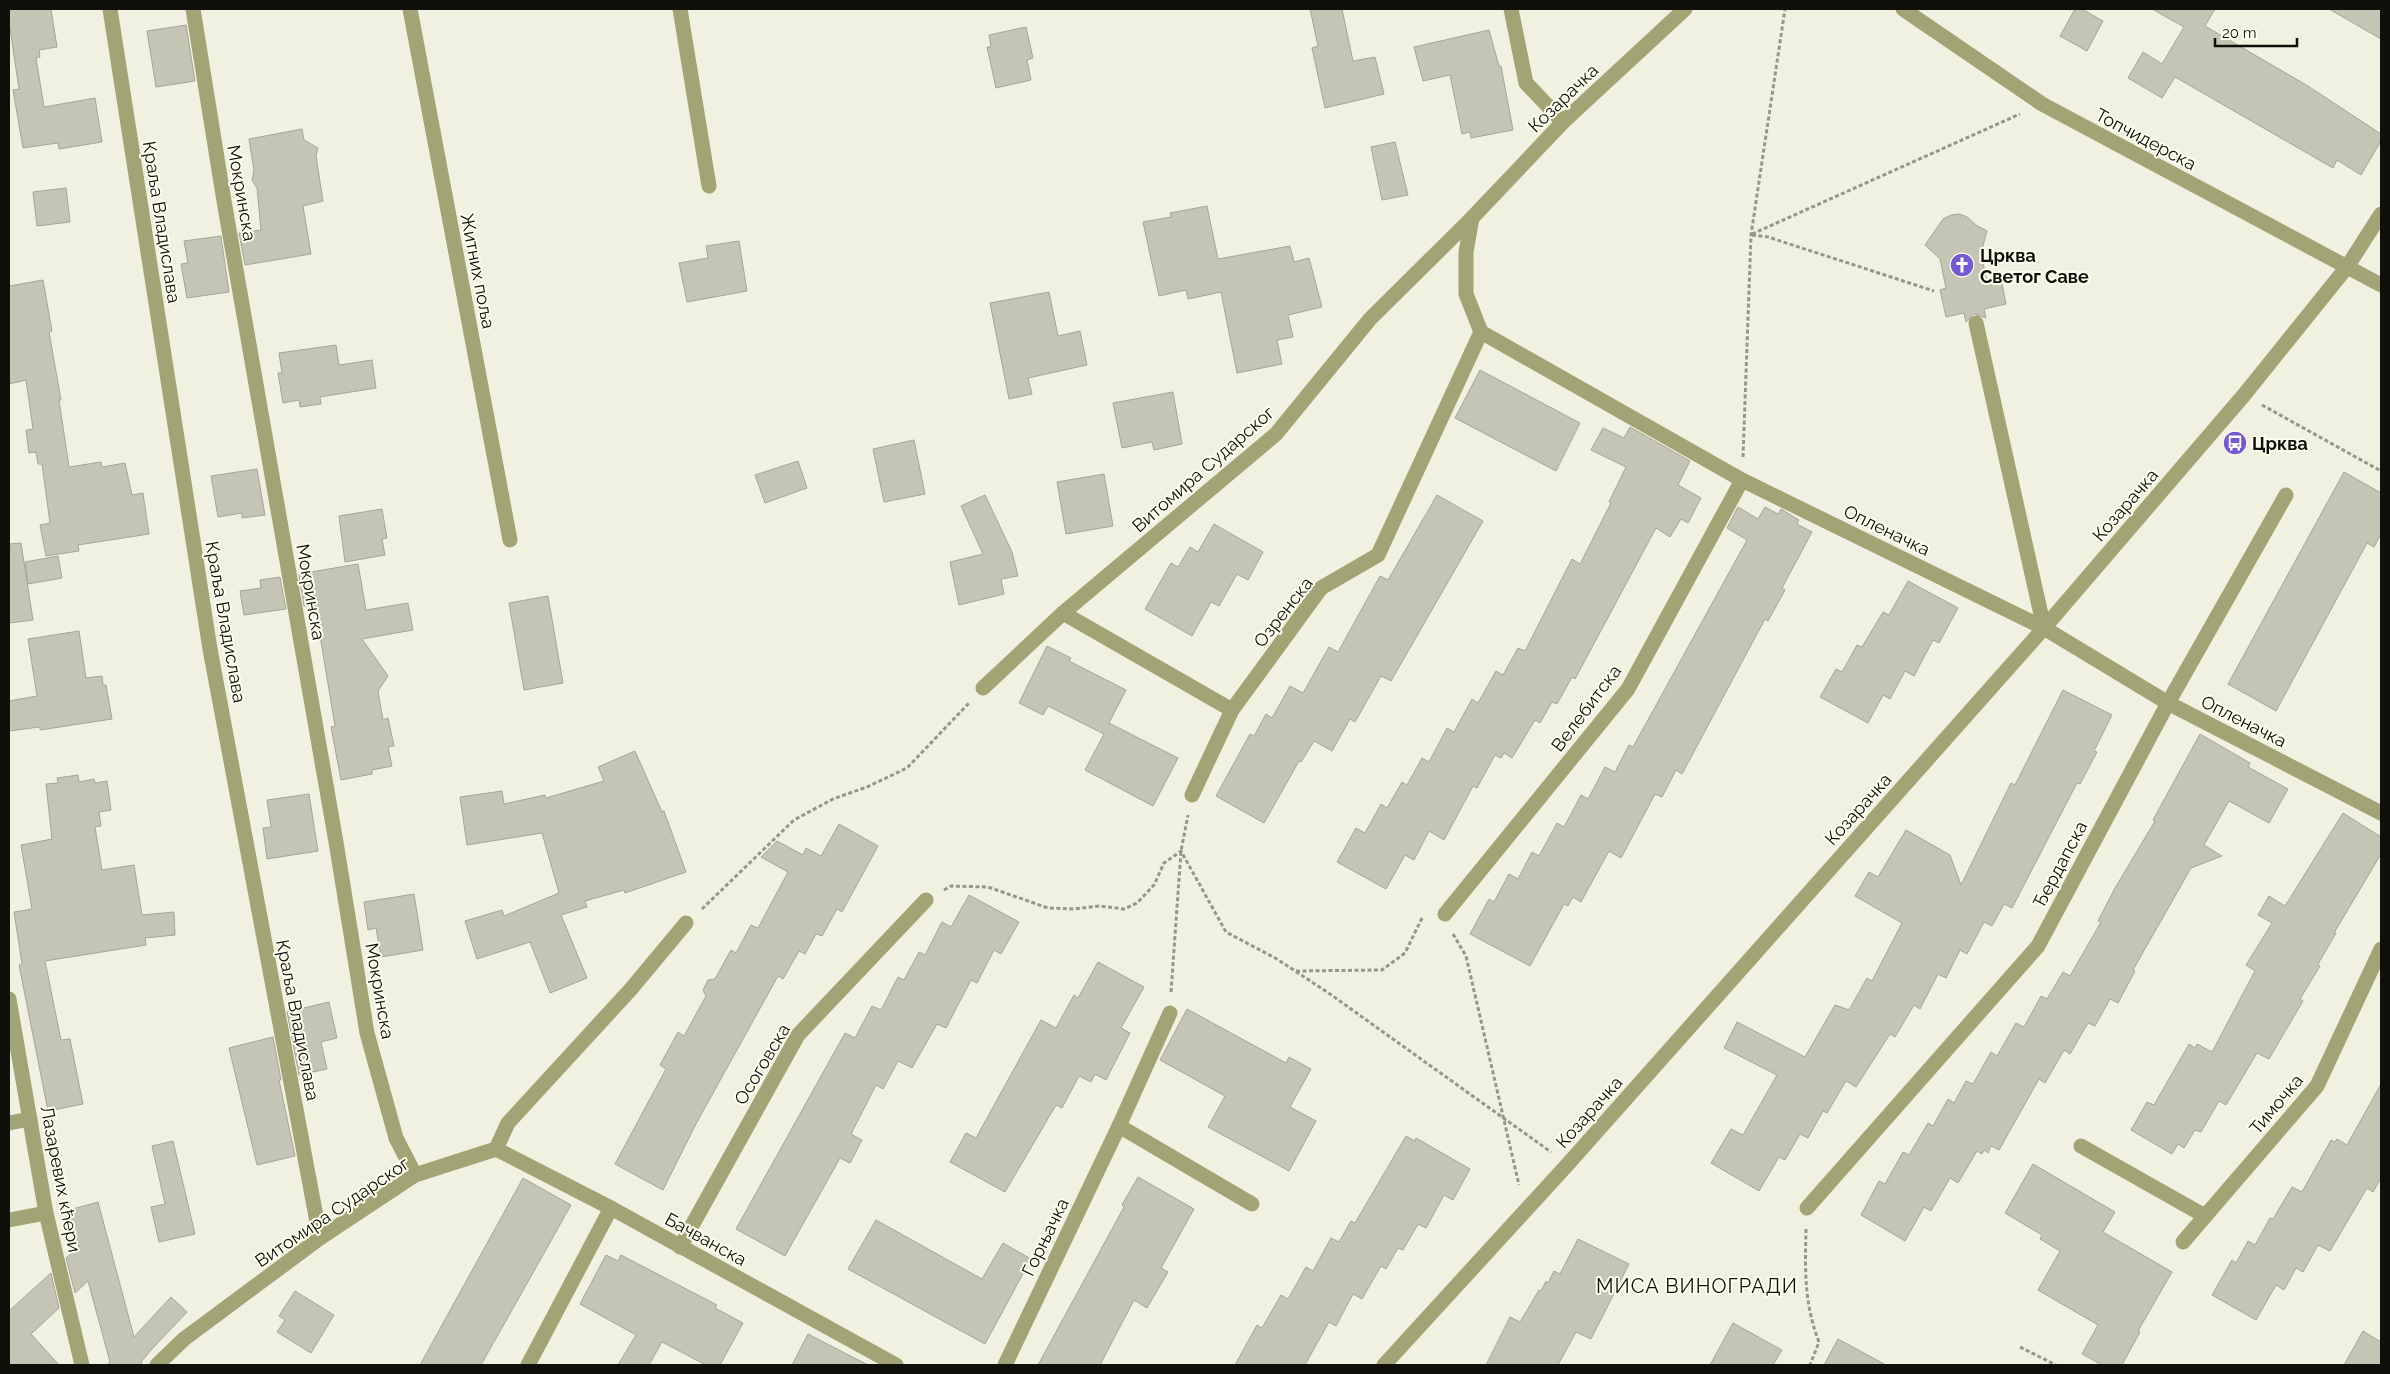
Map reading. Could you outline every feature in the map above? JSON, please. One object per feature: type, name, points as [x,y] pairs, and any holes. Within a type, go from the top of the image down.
[{"type":"street","name":"Краља Владислава","points":[[110,9],[210,649],[320,1238]]},
{"type":"street","name":"Мокринска","points":[[193,9],[367,1033],[396,1138],[415,1175]]},
{"type":"street","name":"Житних поља","points":[[410,9],[510,540]]},
{"type":"street","points":[[680,9],[709,186]]},
{"type":"street","points":[[1512,9],[1526,83],[1563,122]]},
{"type":"street","name":"Козарачка","points":[[1472,218],[1563,122],[1686,9]]},
{"type":"street","name":"Топчидерска","points":[[1903,9],[2042,104],[2381,285]]},
{"type":"street","name":"Козарачка","points":[[1384,1365],[1568,1164],[2044,628],[2244,395],[2347,267],[2381,214]]},
{"type":"street","name":"Витомира Сударског","points":[[983,688],[1063,614],[1276,434],[1370,319],[1472,218]]},
{"type":"street","points":[[1472,218],[1466,252],[1466,294],[1481,332]]},
{"type":"street","points":[[1976,323],[2044,628]]},
{"type":"street","name":"Опленачка","points":[[1481,332],[1742,480],[2044,628],[2168,703],[2381,813]]},
{"type":"street","name":"Озренска","points":[[1192,795],[1232,710],[1321,588],[1378,556],[1481,332]]},
{"type":"street","name":"Велебитска","points":[[1445,914],[1628,689],[1742,480]]},
{"type":"street","name":"Ђердапска","points":[[1807,1208],[2038,946],[2168,703],[2286,495]]},
{"type":"street","points":[[1063,614],[1232,710]]},
{"type":"street","name":"Осоговска","points":[[680,1247],[798,1036],[926,900]]},
{"type":"street","points":[[496,1149],[508,1123],[631,989],[686,923]]},
{"type":"street","name":"Тимочка","points":[[2183,1242],[2317,1086],[2381,949]]},
{"type":"street","name":"Лазаревих кћери","points":[[9,999],[46,1214],[82,1365]]},
{"type":"street","name":"Горњачка","points":[[1005,1365],[1119,1126],[1170,1013]]},
{"type":"street","points":[[9,1123],[30,1120]]},
{"type":"street","points":[[1119,1126],[1252,1204]]},
{"type":"street","points":[[2081,1146],[2205,1216]]},
{"type":"street","name":"Витомира Сударског","points":[[157,1365],[184,1339],[320,1238],[415,1175],[496,1149]]},
{"type":"street","name":"Бачванска","points":[[496,1149],[611,1208],[891,1364]]},
{"type":"street","points":[[528,1365],[611,1208]]},
{"type":"street","points":[[9,1220],[46,1214]]},
{"type":"path","points":[[1742,480],[1751,234],[1785,9]]},
{"type":"path","points":[[1751,234],[2042,104]]},
{"type":"path","points":[[1751,234],[1768,237],[1934,291]]},
{"type":"path","points":[[2244,395],[2381,471]]},
{"type":"path","points":[[686,923],[794,820],[833,799],[867,787],[907,768],[950,725],[983,688]]},
{"type":"path","points":[[1170,1013],[1181,851],[1192,795]]},
{"type":"path","points":[[1181,851],[1226,932],[1295,971],[1568,1164]]},
{"type":"path","points":[[926,900],[951,886],[988,887],[1048,908],[1074,909],[1099,906],[1124,908],[1137,903],[1154,885],[1164,864],[1181,851]]},
{"type":"path","points":[[1295,971],[1382,970],[1405,953],[1426,909],[1445,914],[1450,929],[1466,956],[1525,1210]]},
{"type":"path","points":[[1807,1208],[1805,1273],[1809,1318],[1818,1342],[1810,1365]]},
{"type":"path","points":[[2020,1347],[2056,1365]]},
{"type":"building","points":[[9,9],[51,9],[57,47],[39,50],[40,57],[36,58],[44,107],[95,98],[102,142],[59,149],[58,143],[23,148],[13,90],[19,89],[9,22]]},
{"type":"building","points":[[1310,9],[1342,9],[1353,61],[1375,57],[1384,94],[1325,108],[1312,48],[1318,46]]},
{"type":"building","points":[[2075,9],[2082,9],[2103,21],[2087,51],[2060,36]]},
{"type":"building","points":[[2152,9],[2215,9],[2205,26],[2308,86],[2381,134],[2381,141],[2361,175],[2337,160],[2333,168],[2175,77],[2162,98],[2128,78],[2143,52],[2162,64],[2184,27]]},
{"type":"building","points":[[2329,9],[2381,9],[2381,39]]},
{"type":"building","points":[[186,25],[195,81],[156,87],[147,31]]},
{"type":"building","points":[[1026,27],[1033,58],[1027,60],[1031,80],[996,88],[987,47],[991,47],[989,35]]},
{"type":"building","points":[[1489,30],[1499,66],[1501,66],[1513,130],[1471,138],[1470,132],[1462,134],[1450,75],[1423,81],[1414,47]]},
{"type":"building","points":[[302,129],[304,140],[318,148],[316,156],[323,201],[303,206],[311,254],[245,265],[239,233],[261,230],[257,188],[252,180],[254,170],[249,139]]},
{"type":"building","points":[[1395,142],[1408,195],[1382,200],[1371,147]]},
{"type":"building","points":[[66,188],[70,222],[37,226],[33,192]]},
{"type":"building","points":[[1207,206],[1218,259],[1290,246],[1294,262],[1309,258],[1322,307],[1288,315],[1293,337],[1277,340],[1282,364],[1237,373],[1221,292],[1188,299],[1186,290],[1159,296],[1143,222],[1171,217],[1170,213]]},
{"type":"building","name":"Црква Светог Саве","points":[[1960,214],[1987,231],[1981,253],[1987,281],[2001,278],[2006,304],[1984,309],[1986,318],[1974,314],[1966,322],[1964,313],[1946,317],[1940,290],[1946,288],[1940,259],[1925,245],[1943,219],[1951,215]]},
{"type":"building","points":[[221,236],[229,292],[187,298],[181,264],[188,263],[184,241]]},
{"type":"building","points":[[739,241],[747,291],[687,302],[679,263],[708,258],[706,246]]},
{"type":"building","points":[[43,280],[52,331],[49,332],[61,400],[59,400],[69,467],[101,462],[102,467],[125,463],[132,495],[143,493],[149,534],[78,545],[79,551],[46,556],[40,525],[50,523],[42,464],[38,464],[36,452],[29,453],[26,430],[33,429],[26,380],[9,384],[9,286]]},
{"type":"building","points":[[1049,292],[1058,336],[1080,331],[1087,365],[1028,378],[1032,394],[1009,399],[990,303]]},
{"type":"building","points":[[336,345],[339,365],[372,360],[376,388],[320,397],[321,404],[300,407],[299,400],[283,403],[278,373],[282,373],[279,353]]},
{"type":"building","points":[[1480,370],[1580,423],[1556,471],[1455,418]]},
{"type":"building","points":[[1173,392],[1182,444],[1154,450],[1152,442],[1122,448],[1113,403]]},
{"type":"building","points":[[1630,427],[1690,461],[1678,485],[1701,498],[1688,523],[1681,519],[1670,537],[1656,528],[1575,679],[1572,677],[1557,704],[1552,702],[1540,723],[1535,720],[1512,758],[1504,753],[1501,758],[1495,755],[1477,788],[1473,786],[1444,840],[1429,831],[1414,860],[1405,855],[1386,889],[1337,862],[1356,828],[1365,833],[1381,804],[1387,808],[1402,782],[1407,785],[1422,758],[1429,762],[1447,728],[1454,732],[1472,699],[1478,703],[1496,671],[1503,675],[1518,648],[1525,651],[1572,559],[1580,564],[1611,503],[1609,502],[1626,467],[1591,450],[1603,428],[1624,438]]},
{"type":"building","points":[[914,440],[925,494],[884,502],[873,449]]},
{"type":"building","points":[[798,461],[807,488],[765,503],[755,475]]},
{"type":"building","points":[[257,469],[265,515],[242,518],[242,513],[218,517],[211,476]]},
{"type":"building","points":[[2344,472],[2381,493],[2381,534],[2374,547],[2367,543],[2276,711],[2228,684]]},
{"type":"building","points":[[1104,474],[1113,526],[1066,534],[1057,482]]},
{"type":"building","points":[[985,495],[1012,552],[1018,576],[1001,579],[1004,594],[959,605],[950,562],[983,554],[961,506]]},
{"type":"building","points":[[1437,495],[1483,521],[1391,681],[1381,676],[1355,722],[1350,719],[1332,751],[1314,741],[1301,762],[1299,761],[1264,823],[1216,796],[1250,734],[1254,736],[1266,714],[1272,718],[1290,686],[1303,693],[1329,647],[1338,652],[1380,576],[1388,580]]},
{"type":"building","points":[[1738,507],[1758,519],[1765,507],[1778,514],[1781,509],[1799,520],[1797,524],[1812,532],[1782,588],[1785,590],[1768,621],[1765,619],[1682,774],[1676,770],[1662,797],[1655,794],[1621,858],[1609,851],[1581,902],[1573,897],[1568,906],[1564,904],[1530,966],[1470,934],[1489,899],[1494,902],[1509,874],[1518,879],[1532,852],[1539,856],[1557,823],[1564,827],[1581,795],[1588,799],[1605,767],[1615,772],[1629,745],[1633,747],[1747,540],[1727,528]]},
{"type":"building","points":[[382,509],[387,538],[382,539],[385,555],[345,562],[339,516]]},
{"type":"building","points":[[1214,524],[1263,552],[1248,580],[1237,574],[1219,606],[1211,602],[1192,636],[1145,609],[1171,563],[1178,567],[1190,547],[1198,552]]},
{"type":"building","points":[[21,543],[33,620],[9,623],[9,544]]},
{"type":"building","points":[[58,556],[62,578],[28,584],[25,562]]},
{"type":"building","points":[[358,564],[366,610],[408,603],[413,630],[362,639],[388,676],[378,691],[383,720],[388,718],[394,746],[388,747],[392,766],[372,770],[372,774],[341,780],[331,727],[335,726],[315,605],[304,606],[299,574]]},
{"type":"building","points":[[280,577],[286,609],[244,615],[240,591],[261,588],[260,580]]},
{"type":"building","points":[[1908,581],[1958,608],[1939,643],[1933,640],[1914,676],[1905,671],[1890,699],[1883,695],[1868,723],[1820,697],[1836,669],[1842,672],[1857,645],[1862,647],[1883,612],[1889,615]]},
{"type":"building","points":[[548,596],[563,683],[524,690],[509,603]]},
{"type":"building","points":[[79,631],[86,678],[102,676],[103,685],[106,685],[112,719],[40,730],[40,727],[9,731],[9,701],[37,696],[28,639]]},
{"type":"building","points":[[1047,646],[1071,658],[1069,661],[1126,690],[1109,723],[1178,758],[1153,806],[1085,770],[1104,734],[1048,706],[1043,715],[1019,703]]},
{"type":"building","points":[[2063,690],[2112,715],[2094,751],[2097,752],[2080,784],[2077,783],[2012,908],[2004,904],[1992,926],[1984,922],[1967,954],[1960,950],[1946,978],[1938,974],[1920,1009],[1914,1005],[1895,1037],[1890,1034],[1856,1087],[1846,1081],[1827,1113],[1823,1111],[1808,1138],[1800,1134],[1785,1160],[1779,1157],[1759,1191],[1711,1163],[1731,1129],[1743,1135],[1777,1075],[1724,1048],[1737,1022],[1805,1057],[1835,1005],[1849,1010],[1867,978],[1872,981],[1902,923],[1855,896],[1869,872],[1878,877],[1906,830],[1950,855],[1961,885],[2011,783],[2015,785]]},
{"type":"building","points":[[2200,734],[2250,763],[2248,767],[2288,789],[2269,823],[2229,801],[2204,845],[2222,856],[2191,868],[2133,970],[2135,971],[2118,1003],[2110,999],[2095,1026],[2088,1023],[2070,1054],[2064,1050],[2045,1083],[2039,1079],[1999,1150],[1991,1146],[1988,1153],[1984,1150],[1982,1154],[1977,1151],[1958,1183],[1950,1178],[1931,1211],[1924,1207],[1905,1241],[1861,1215],[1879,1181],[1885,1184],[1903,1152],[1909,1155],[1928,1123],[1933,1126],[1948,1099],[1954,1103],[1966,1081],[1973,1084],[1991,1052],[1997,1056],[2016,1023],[2024,1027],[2041,996],[2047,999],[2063,972],[2070,976],[2101,922],[2098,921],[2115,888],[2155,821],[2153,820]]},
{"type":"building","points":[[635,751],[662,812],[664,811],[686,872],[625,893],[624,890],[585,901],[587,907],[561,915],[587,978],[550,993],[530,942],[477,959],[465,921],[502,910],[504,916],[559,893],[542,833],[467,845],[460,797],[502,791],[504,804],[545,795],[546,798],[604,781],[598,767]]},
{"type":"building","points":[[78,775],[79,782],[94,779],[95,783],[107,781],[111,810],[99,812],[101,826],[95,827],[102,870],[134,865],[142,915],[174,912],[175,935],[145,938],[146,945],[45,961],[61,1040],[70,1039],[83,1104],[48,1111],[19,965],[22,964],[14,912],[32,909],[21,845],[52,839],[46,784],[58,783],[57,778]]},
{"type":"building","points":[[309,794],[318,851],[267,859],[263,828],[271,827],[267,800]]},
{"type":"building","points":[[2343,813],[2381,837],[2381,854],[2334,933],[2336,933],[2318,964],[2320,966],[2300,999],[2303,1001],[2269,1059],[2257,1053],[2226,1105],[2219,1101],[2201,1132],[2195,1130],[2184,1148],[2178,1144],[2172,1154],[2131,1130],[2147,1102],[2154,1105],[2189,1044],[2195,1048],[2197,1044],[2212,1052],[2255,971],[2246,965],[2272,923],[2258,915],[2269,896],[2285,906]]},
{"type":"building","points":[[839,824],[878,846],[842,912],[837,909],[822,936],[816,934],[805,954],[799,951],[783,979],[778,976],[697,1122],[663,1190],[615,1164],[666,1069],[660,1065],[678,1032],[684,1036],[706,996],[703,990],[708,980],[715,979],[731,950],[736,953],[751,925],[758,928],[788,872],[761,857],[777,841],[803,855],[806,848],[821,856]]},
{"type":"building","points":[[414,894],[423,950],[381,957],[376,928],[368,930],[364,902]]},
{"type":"building","points":[[969,895],[1019,922],[1001,954],[994,950],[977,983],[971,980],[946,1028],[937,1024],[912,1068],[898,1061],[883,1089],[876,1085],[851,1134],[862,1140],[850,1163],[840,1158],[785,1256],[736,1229],[845,1033],[855,1038],[872,1006],[881,1010],[898,977],[904,980],[919,952],[925,955],[942,922],[951,927]]},
{"type":"building","points":[[1098,962],[1144,987],[1121,1028],[1130,1033],[1106,1080],[1095,1074],[1091,1082],[1079,1076],[1062,1108],[1056,1105],[1005,1192],[950,1162],[966,1133],[976,1138],[1041,1020],[1056,1028],[1074,995],[1078,998]]},
{"type":"building","points":[[329,1002],[337,1038],[321,1042],[327,1069],[299,1075],[287,1012]]},
{"type":"building","points":[[1187,1009],[1286,1063],[1289,1057],[1311,1069],[1290,1107],[1316,1121],[1289,1171],[1208,1127],[1225,1096],[1160,1060]]},
{"type":"building","points":[[273,1037],[281,1080],[279,1080],[295,1156],[257,1165],[229,1048]]},
{"type":"building","points":[[2381,1084],[2381,1178],[2373,1192],[2367,1188],[2330,1251],[2318,1245],[2303,1272],[2296,1268],[2284,1290],[2276,1285],[2256,1320],[2212,1295],[2232,1260],[2236,1263],[2248,1241],[2255,1245],[2270,1218],[2273,1219],[2292,1187],[2302,1192],[2331,1140],[2335,1142],[2337,1139],[2347,1145]]},
{"type":"building","points":[[1406,1136],[1415,1141],[1416,1138],[1470,1169],[1453,1200],[1444,1195],[1426,1228],[1418,1224],[1403,1250],[1398,1248],[1386,1269],[1381,1266],[1362,1299],[1353,1294],[1336,1326],[1329,1322],[1305,1365],[1235,1365],[1257,1325],[1262,1328],[1281,1295],[1288,1299],[1306,1267],[1313,1271],[1331,1238],[1339,1242],[1351,1221],[1355,1223]]},
{"type":"building","points":[[173,1141],[195,1234],[159,1242],[151,1207],[165,1204],[152,1146]]},
{"type":"building","points":[[2033,1164],[2115,1212],[2103,1232],[2172,1272],[2138,1331],[2140,1332],[2122,1365],[2102,1365],[2082,1354],[2098,1325],[2038,1290],[2060,1251],[2040,1239],[2042,1235],[2005,1213]]},
{"type":"building","points":[[1138,1177],[1194,1209],[1161,1268],[1168,1272],[1147,1308],[1134,1300],[1100,1365],[1038,1365],[1124,1207],[1122,1205]]},
{"type":"building","points":[[523,1178],[571,1205],[481,1365],[420,1365]]},
{"type":"building","points":[[98,1202],[134,1337],[171,1297],[187,1312],[152,1349],[141,1362],[142,1365],[107,1365],[110,1362],[88,1281],[75,1293],[66,1258],[79,1247],[69,1210]]},
{"type":"building","points":[[876,1220],[982,1279],[1003,1243],[1031,1259],[985,1344],[848,1269]]},
{"type":"building","points":[[1578,1239],[1629,1264],[1591,1339],[1576,1332],[1558,1365],[1486,1365],[1510,1317],[1520,1322],[1539,1290],[1541,1291],[1546,1281],[1548,1283],[1554,1271],[1560,1274]]},
{"type":"building","points":[[606,1255],[618,1261],[621,1255],[717,1305],[715,1308],[743,1323],[720,1365],[706,1365],[662,1342],[649,1365],[618,1365],[636,1335],[580,1304]]},
{"type":"building","points":[[51,1273],[59,1308],[31,1334],[59,1365],[9,1365],[9,1309]]},
{"type":"building","points":[[295,1291],[334,1315],[311,1353],[277,1332],[285,1320],[279,1316]]},
{"type":"building","points":[[1733,1323],[1782,1350],[1773,1365],[1710,1365]]},
{"type":"building","points":[[2363,1331],[2381,1342],[2381,1365],[2344,1365]]},
{"type":"building","points":[[808,1334],[868,1365],[792,1365]]},
{"type":"building","points":[[1838,1339],[1886,1365],[1824,1365]]},
{"type":"place","name":"Црква Светог Саве","points":[[1962,265]]},
{"type":"place","name":"Црква","points":[[2235,443]]},
{"type":"district","name":"МИСА ВИНОГРАДИ","points":[[1697,1286]]}]
